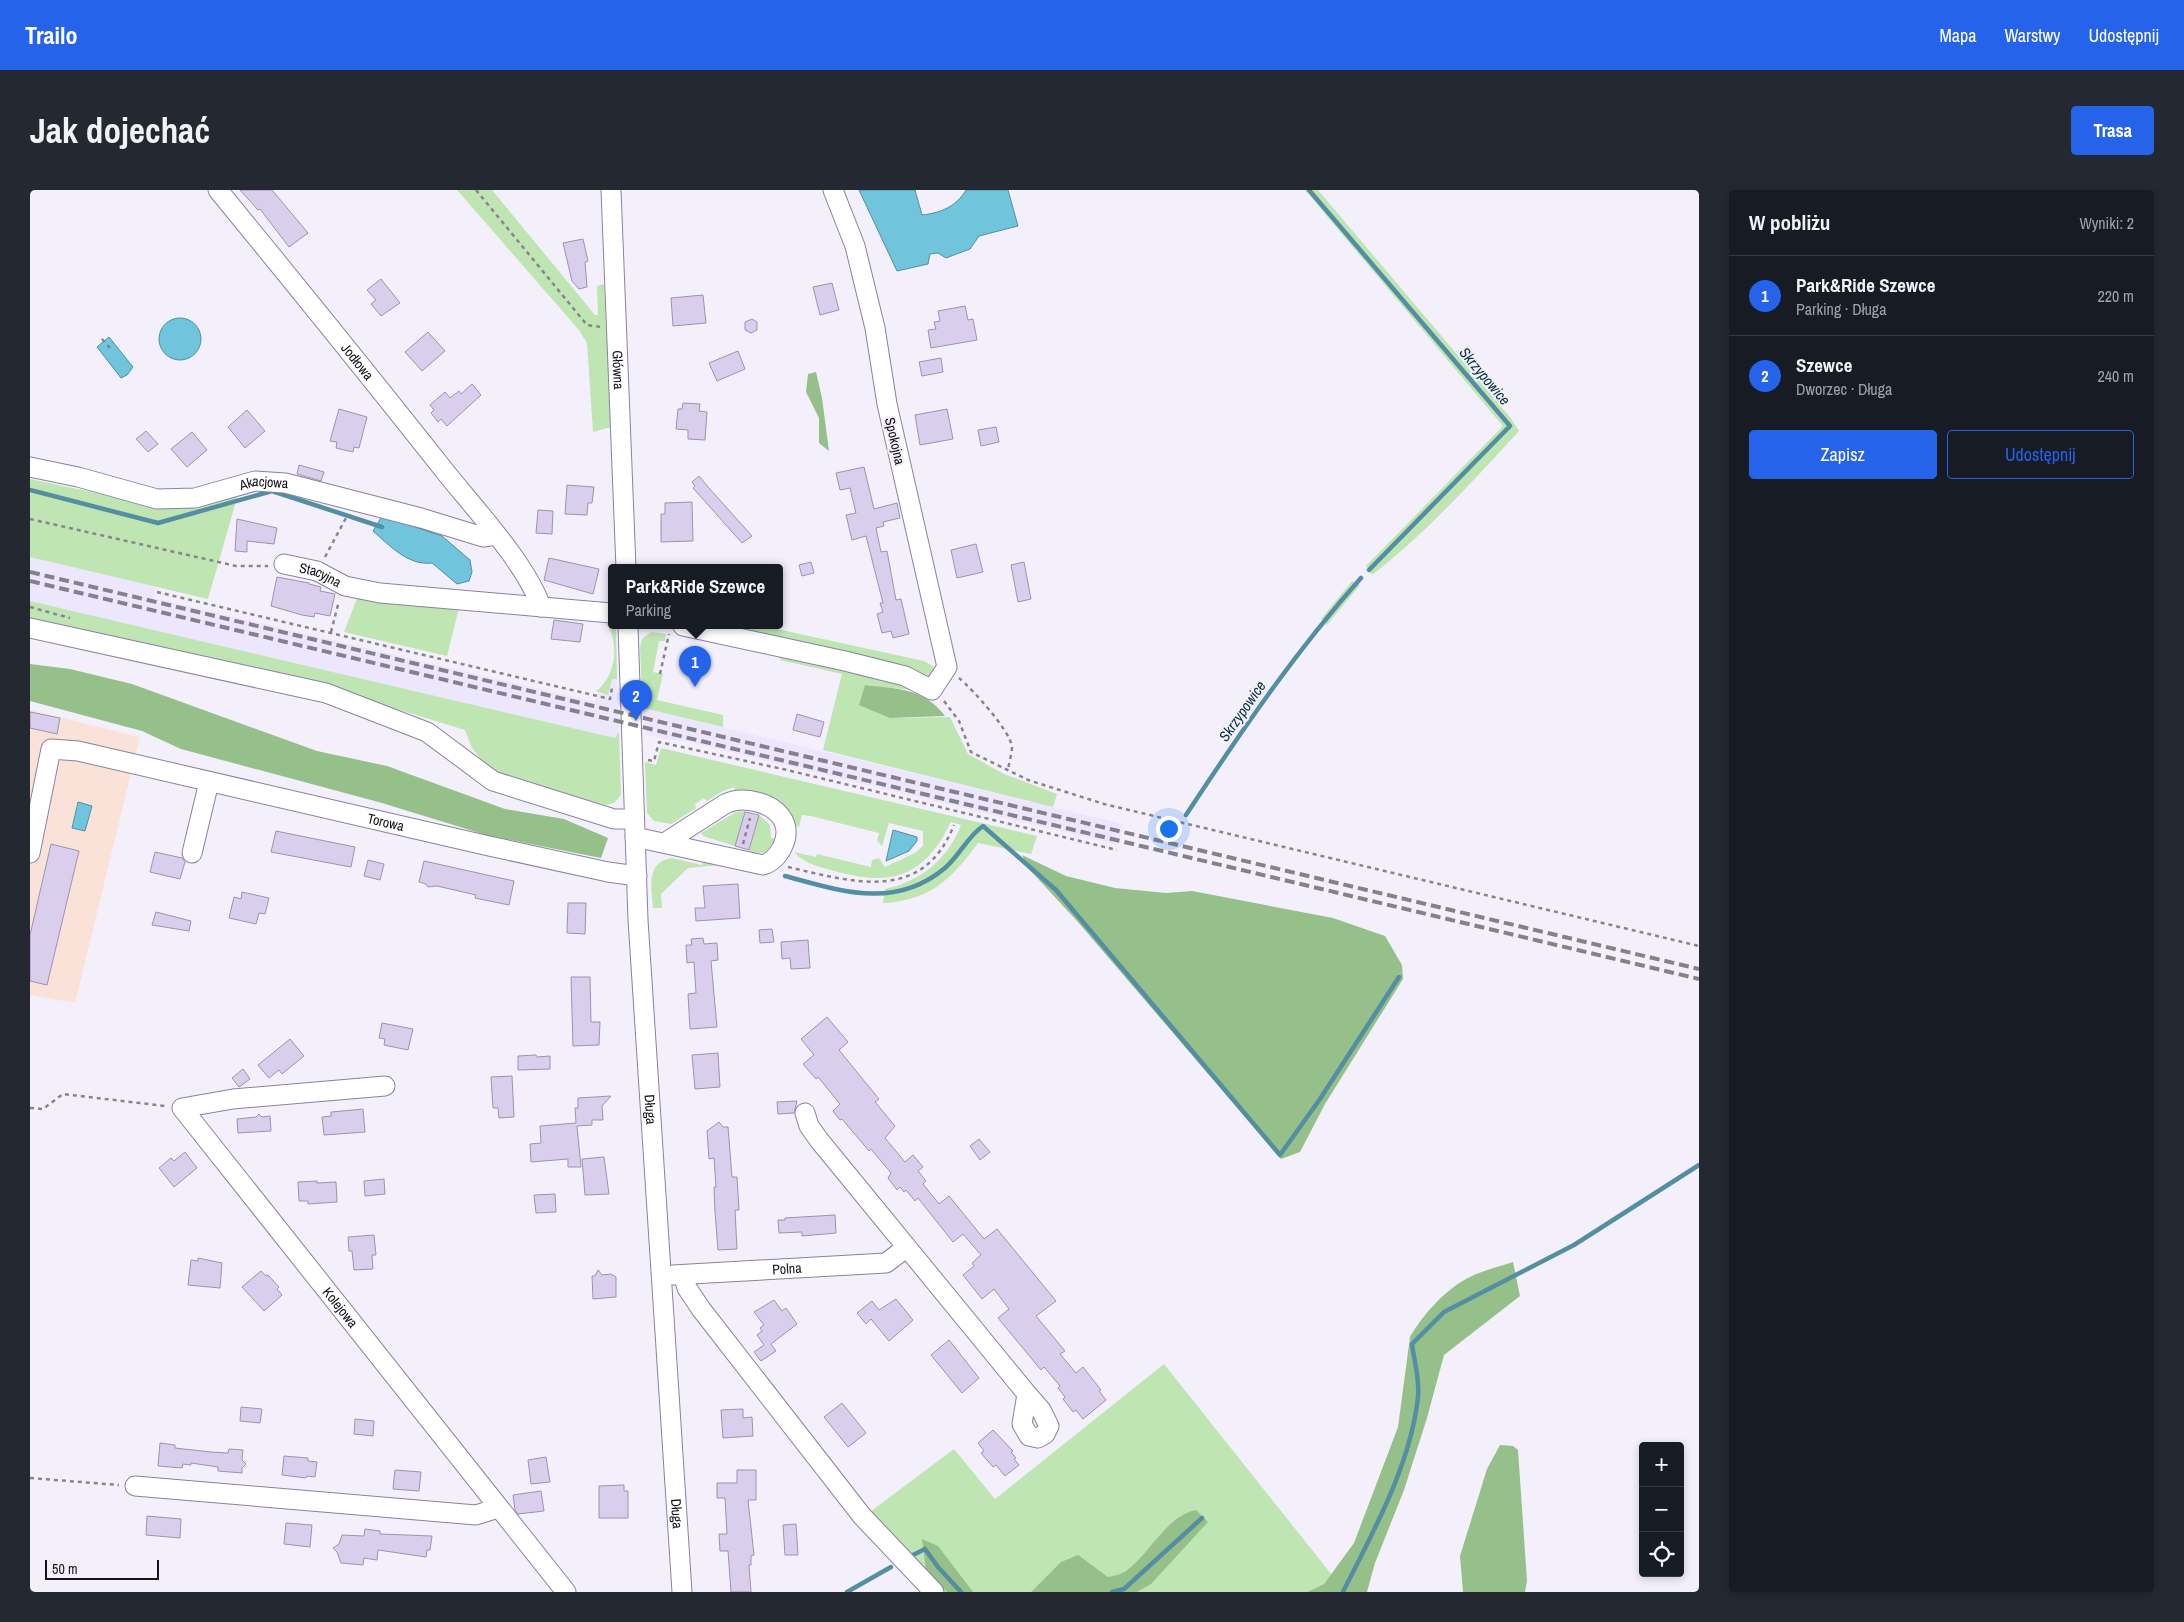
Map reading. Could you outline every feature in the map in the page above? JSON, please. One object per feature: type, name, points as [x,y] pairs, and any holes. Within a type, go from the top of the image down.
[{"type":"street","name":"Jodłowa","points":[[218,190],[496,535],[535,589],[541,607]]},
{"type":"street","name":"Główna","points":[[611,190],[626,560]]},
{"type":"street","name":"Spokojna","points":[[834,190],[855,246],[875,328],[887,404],[947,667]]},
{"type":"street","name":"Akacjowa","points":[[30,467],[78,477],[157,499],[196,498],[255,481],[285,483],[421,518],[483,537],[496,535]]},
{"type":"street","name":"Stacyjna","points":[[284,564],[317,571],[345,586],[380,594],[608,613]]},
{"type":"street","points":[[30,628],[326,693],[427,732],[493,781],[614,819],[666,842],[763,865],[770,862],[783,847],[786,834],[784,823],[774,810],[754,802],[741,800],[729,802],[666,842]]},
{"type":"street","name":"Długa","points":[[628,629],[638,920],[682,1592]]},
{"type":"street","points":[[676,629],[846,661],[905,676],[932,690],[947,667]]},
{"type":"street","name":"Torowa","points":[[30,853],[51,749],[78,751],[544,858],[637,876]]},
{"type":"street","points":[[192,853],[209,782]]},
{"type":"street","points":[[182,1108],[233,1099],[385,1086]]},
{"type":"street","name":"Kolejowa","points":[[182,1108],[566,1592]]},
{"type":"street","points":[[805,1113],[809,1126],[819,1140],[1027,1394]]},
{"type":"street","name":"Polna","points":[[661,1276],[886,1263],[906,1248]]},
{"type":"street","points":[[683,1274],[688,1288],[701,1309],[862,1516],[934,1592]]},
{"type":"street","points":[[135,1486],[476,1515],[498,1508]]},
{"type":"path","points":[[476,190],[587,325]]},
{"type":"path","points":[[102,340],[110,348]]},
{"type":"path","points":[[317,571],[346,518]]},
{"type":"path","name":"Stacyjna","points":[[30,519],[236,566],[284,564]]},
{"type":"path","points":[[331,632],[345,586]]},
{"type":"path","points":[[157,592],[610,699],[614,681]]},
{"type":"path","points":[[660,674],[676,629]]},
{"type":"path","points":[[947,667],[974,691],[1002,728],[1012,746],[1008,770]]},
{"type":"path","points":[[932,690],[947,703],[958,721],[971,752],[1028,780],[1104,804],[1699,946]]},
{"type":"path","points":[[642,758],[654,761],[659,742],[787,770],[1117,850]]},
{"type":"path","points":[[739,860],[754,802]]},
{"type":"path","points":[[770,862],[835,878],[876,883],[891,882],[909,876],[926,866],[948,840],[954,825]]},
{"type":"path","points":[[30,1108],[43,1109],[63,1094],[182,1108]]},
{"type":"path","points":[[30,1478],[135,1486]]},
{"type":"shaded area","points":[[30,557],[156,586],[154,598],[595,702],[598,692],[596,691],[604,685],[612,672],[617,679],[619,731],[615,738],[30,601]]},
{"type":"shaded area","points":[[643,708],[1123,824],[1118,845],[676,739],[675,741],[645,734]]},
{"type":"shaded area","points":[[30,710],[140,737],[75,1003],[30,995]]},
{"type":"green space","points":[[457,190],[492,190],[595,315],[598,315],[597,286],[604,284],[611,427],[593,432],[587,343],[579,330]]},
{"type":"green space","points":[[1305,190],[1318,190],[1510,417],[1519,431],[1430,524],[1372,575],[1366,566],[1503,426]]},
{"type":"green space","points":[[816,372],[822,398],[829,451],[819,443],[819,418],[806,392],[808,374]]},
{"type":"green space","points":[[30,479],[172,509],[239,491],[208,599],[30,557]]},
{"type":"green space","points":[[1352,581],[1360,585],[1327,625],[1321,619]]},
{"type":"green space","points":[[358,596],[459,608],[447,656],[344,632]]},
{"type":"green space","points":[[30,601],[615,738],[619,731],[621,795],[614,803],[606,805],[504,778],[482,761],[471,746],[465,730],[374,702],[30,624]]},
{"type":"green space","points":[[609,629],[616,629],[617,679],[612,679],[608,695],[596,691],[603,685],[612,669],[614,650]]},
{"type":"green space","points":[[726,629],[777,629],[924,661],[939,670],[931,684]]},
{"type":"green space","points":[[651,632],[666,634],[665,641],[659,641],[653,672],[663,674],[657,700],[723,715],[723,727],[643,708],[640,648],[642,639]]},
{"type":"green space","points":[[782,652],[902,682],[910,690],[865,685],[890,718],[950,717],[968,754],[1004,774],[1057,794],[1053,807],[823,750],[842,674],[780,660]]},
{"type":"green space","points":[[30,664],[70,669],[132,684],[317,751],[387,766],[505,809],[564,819],[608,838],[601,858],[486,835],[382,803],[181,749],[142,731],[30,701]]},
{"type":"green space","points":[[865,685],[899,689],[919,695],[937,707],[945,716],[890,718],[859,705]]},
{"type":"green space","points":[[661,748],[1037,836],[1031,854],[978,843],[959,867],[938,886],[914,898],[883,903],[885,889],[910,881],[940,859],[948,849],[961,825],[951,822],[941,840],[930,854],[919,865],[906,872],[892,877],[876,878],[838,872],[809,863],[794,852],[816,857],[817,854],[871,867],[872,860],[879,858],[885,867],[915,853],[923,846],[923,831],[889,823],[882,846],[877,841],[879,833],[811,816],[802,815],[799,827],[796,826],[779,802],[735,791],[734,787],[721,792],[707,801],[704,798],[695,804],[696,808],[671,824],[654,821],[647,813],[645,762],[656,765]]},
{"type":"green space","points":[[745,811],[735,846],[703,836],[701,833],[736,812]]},
{"type":"green space","points":[[759,815],[770,825],[771,838],[776,839],[766,852],[748,855]]},
{"type":"green space","points":[[1022,855],[1066,876],[1115,888],[1166,893],[1192,891],[1333,918],[1385,936],[1402,965],[1403,979],[1325,1104],[1300,1152],[1281,1159],[1077,921],[1027,867]]},
{"type":"green space","points":[[672,858],[702,865],[704,859],[754,871],[759,875],[720,865],[688,868],[661,894],[662,908],[653,908],[651,884],[654,870],[663,860]]},
{"type":"green space","points":[[1513,1262],[1520,1296],[1444,1355],[1427,1418],[1404,1490],[1375,1563],[1367,1592],[1307,1592],[1324,1584],[1354,1543],[1398,1427],[1410,1337],[1434,1305],[1458,1284],[1489,1269]]},
{"type":"green space","points":[[1164,1364],[1332,1575],[1324,1584],[1307,1592],[920,1592],[862,1529],[870,1512],[954,1449],[995,1499]]},
{"type":"green space","points":[[1500,1445],[1513,1446],[1518,1450],[1527,1581],[1525,1592],[1463,1592],[1460,1556],[1487,1469]]},
{"type":"green space","points":[[1196,1510],[1208,1522],[1151,1584],[1137,1592],[1031,1592],[1061,1562],[1078,1555],[1108,1577],[1122,1573],[1135,1564],[1167,1527],[1185,1514]]},
{"type":"green space","points":[[922,1539],[938,1546],[973,1592],[947,1592],[926,1570]]},
{"type":"water","points":[[859,190],[915,190],[922,215],[935,213],[947,208],[957,201],[966,190],[1008,190],[1018,226],[979,236],[970,249],[946,258],[938,253],[930,254],[928,264],[897,271]]},
{"type":"water","points":[[184,318],[192,321],[198,327],[201,339],[198,351],[192,357],[176,360],[168,357],[162,351],[159,335],[162,327],[168,321]]},
{"type":"water","points":[[109,337],[133,367],[127,375],[121,378],[97,347]]},
{"type":"water","points":[[382,516],[442,536],[470,560],[472,572],[469,581],[457,584],[432,563],[423,563],[407,558],[392,548],[373,531]]},
{"type":"water","points":[[78,802],[92,806],[85,831],[72,828]]},
{"type":"water","points":[[893,830],[917,837],[917,841],[909,851],[886,861]]},
{"type":"building","points":[[240,190],[272,190],[308,233],[289,247],[260,209],[258,210]]},
{"type":"building","points":[[583,239],[588,261],[585,262],[587,287],[579,289],[572,281],[563,243]]},
{"type":"building","points":[[381,279],[400,303],[381,316],[371,304],[376,300],[367,290]]},
{"type":"building","points":[[832,283],[839,310],[820,315],[813,287]]},
{"type":"building","points":[[703,295],[706,323],[673,326],[671,298]]},
{"type":"building","points":[[965,306],[968,320],[973,319],[977,340],[931,348],[928,330],[936,329],[934,322],[940,321],[938,311]]},
{"type":"building","points":[[752,319],[757,322],[757,330],[751,333],[745,330],[745,322]]},
{"type":"building","points":[[428,332],[445,351],[422,371],[405,352]]},
{"type":"building","points":[[738,351],[745,369],[717,381],[709,363]]},
{"type":"building","points":[[941,358],[943,372],[922,376],[919,362]]},
{"type":"building","points":[[472,384],[481,395],[447,426],[441,419],[438,422],[431,413],[434,410],[430,405],[445,392],[450,398],[459,391],[461,394]]},
{"type":"building","points":[[683,403],[700,404],[699,411],[707,412],[705,440],[688,439],[688,430],[676,429],[678,409],[682,409]]},
{"type":"building","points":[[339,409],[367,417],[359,448],[354,447],[353,452],[336,448],[337,442],[330,441]]},
{"type":"building","points":[[947,409],[953,439],[920,445],[915,415]]},
{"type":"building","points":[[247,410],[265,431],[245,448],[228,427]]},
{"type":"building","points":[[996,427],[999,442],[981,446],[978,430]]},
{"type":"building","points":[[146,431],[158,444],[148,452],[136,439]]},
{"type":"building","points":[[192,432],[207,450],[187,467],[171,449]]},
{"type":"building","points":[[299,465],[324,472],[321,481],[297,474]]},
{"type":"building","points":[[864,467],[874,509],[897,503],[900,518],[883,522],[884,526],[876,528],[881,552],[887,551],[896,600],[901,599],[909,634],[893,638],[891,631],[882,633],[877,614],[883,612],[880,603],[883,603],[866,536],[852,540],[846,515],[856,513],[850,488],[840,490],[836,473]]},
{"type":"building","points":[[699,476],[752,536],[742,543],[693,488],[695,486],[692,482]]},
{"type":"building","points":[[567,485],[594,487],[592,503],[588,503],[587,515],[565,514]]},
{"type":"building","points":[[692,502],[693,541],[661,542],[661,514],[665,514],[665,503]]},
{"type":"building","points":[[538,510],[553,511],[552,534],[536,533]]},
{"type":"building","points":[[237,519],[277,528],[274,544],[247,541],[247,552],[235,551]]},
{"type":"building","points":[[976,544],[983,572],[957,578],[951,550]]},
{"type":"building","points":[[549,558],[599,569],[593,594],[544,580]]},
{"type":"building","points":[[811,562],[814,573],[802,576],[799,565]]},
{"type":"building","points":[[1024,562],[1031,599],[1018,602],[1011,565]]},
{"type":"building","points":[[277,577],[309,583],[321,587],[320,591],[335,594],[330,616],[315,613],[314,617],[302,615],[271,606]]},
{"type":"building","points":[[554,620],[583,624],[580,642],[551,639]]},
{"type":"building","points":[[30,712],[60,718],[57,734],[30,728]]},
{"type":"building","points":[[797,714],[824,722],[820,737],[793,730]]},
{"type":"building","points":[[745,812],[759,815],[749,850],[735,846]]},
{"type":"building","points":[[276,831],[355,847],[351,867],[271,852]]},
{"type":"building","points":[[51,844],[79,851],[47,985],[30,981],[30,935]]},
{"type":"building","points":[[155,852],[182,858],[185,862],[180,879],[150,872]]},
{"type":"building","points":[[368,860],[384,864],[380,880],[364,876]]},
{"type":"building","points":[[424,861],[514,881],[509,905],[475,898],[476,895],[437,886],[428,887],[426,884],[419,882]]},
{"type":"building","points":[[738,884],[740,918],[696,921],[695,908],[705,908],[703,886]]},
{"type":"building","points":[[242,892],[269,898],[265,914],[259,913],[256,924],[229,918],[234,897],[241,899]]},
{"type":"building","points":[[568,903],[586,903],[585,934],[567,933]]},
{"type":"building","points":[[156,912],[191,921],[189,931],[152,925]]},
{"type":"building","points":[[772,929],[774,942],[760,943],[759,930]]},
{"type":"building","points":[[703,938],[704,944],[717,943],[718,960],[711,961],[717,1027],[690,1029],[688,994],[696,993],[694,962],[687,963],[686,945],[692,945],[691,939]]},
{"type":"building","points":[[808,940],[810,968],[791,969],[790,958],[782,959],[781,942]]},
{"type":"building","points":[[571,977],[590,977],[591,1022],[600,1022],[599,1045],[573,1046]]},
{"type":"building","points":[[827,1017],[848,1042],[839,1050],[879,1099],[875,1102],[895,1126],[885,1138],[905,1162],[913,1155],[923,1167],[918,1171],[926,1181],[923,1184],[939,1204],[949,1196],[984,1239],[997,1229],[1056,1301],[1036,1316],[1065,1351],[1060,1354],[1076,1373],[1083,1367],[1101,1390],[1099,1391],[1106,1400],[1083,1419],[1076,1410],[1073,1412],[1063,1399],[1065,1397],[1058,1388],[1060,1386],[1044,1367],[1041,1370],[998,1318],[1009,1309],[994,1289],[982,1299],[963,1275],[974,1266],[972,1263],[981,1255],[963,1234],[953,1242],[918,1198],[915,1201],[906,1190],[904,1192],[900,1187],[897,1190],[888,1178],[891,1173],[871,1149],[869,1151],[833,1111],[840,1104],[818,1077],[816,1079],[803,1064],[814,1055],[801,1039]]},
{"type":"building","points":[[382,1023],[413,1029],[408,1050],[384,1045],[385,1039],[379,1038]]},
{"type":"building","points":[[290,1039],[304,1056],[282,1074],[279,1070],[269,1078],[258,1065]]},
{"type":"building","points":[[718,1053],[720,1087],[695,1089],[692,1055]]},
{"type":"building","points":[[536,1055],[537,1057],[550,1056],[550,1069],[518,1070],[518,1056]]},
{"type":"building","points":[[243,1069],[250,1079],[239,1087],[232,1078]]},
{"type":"building","points":[[512,1076],[514,1117],[499,1118],[498,1108],[493,1108],[491,1077]]},
{"type":"building","points":[[611,1096],[602,1106],[603,1120],[592,1120],[592,1125],[577,1126],[581,1167],[568,1167],[568,1159],[531,1162],[530,1144],[541,1143],[540,1126],[576,1123],[575,1108],[578,1108],[578,1098]]},
{"type":"building","points":[[797,1101],[794,1113],[778,1114],[777,1102]]},
{"type":"building","points":[[363,1109],[365,1132],[324,1135],[322,1117],[331,1116],[331,1112]]},
{"type":"building","points":[[259,1114],[262,1117],[270,1116],[271,1131],[238,1133],[237,1119],[256,1117]]},
{"type":"building","points":[[719,1122],[723,1127],[728,1127],[732,1177],[737,1177],[739,1210],[735,1210],[737,1249],[718,1250],[714,1158],[709,1159],[707,1131]]},
{"type":"building","points":[[979,1139],[990,1152],[980,1160],[970,1146]]},
{"type":"building","points":[[185,1152],[197,1168],[174,1187],[159,1168],[171,1158],[174,1161]]},
{"type":"building","points":[[604,1157],[609,1194],[585,1195],[582,1159]]},
{"type":"building","points":[[384,1179],[385,1194],[365,1196],[364,1181]]},
{"type":"building","points":[[317,1181],[317,1183],[336,1182],[337,1202],[308,1204],[308,1201],[299,1201],[298,1182]]},
{"type":"building","points":[[555,1194],[556,1212],[536,1213],[534,1195]]},
{"type":"building","points":[[835,1215],[836,1233],[802,1236],[802,1232],[779,1233],[778,1220]]},
{"type":"building","points":[[374,1235],[376,1255],[372,1255],[373,1269],[354,1270],[352,1251],[349,1251],[348,1237]]},
{"type":"building","points":[[198,1258],[222,1263],[220,1288],[188,1285],[191,1260],[198,1261]]},
{"type":"building","points":[[598,1270],[602,1275],[611,1274],[616,1277],[616,1297],[593,1299],[592,1276],[595,1276]]},
{"type":"building","points":[[261,1271],[266,1276],[268,1275],[279,1287],[277,1289],[282,1295],[264,1311],[242,1287]]},
{"type":"building","points":[[896,1299],[913,1320],[889,1341],[871,1319],[866,1324],[857,1313],[872,1301],[879,1310]]},
{"type":"building","points":[[774,1300],[782,1311],[786,1308],[797,1324],[771,1344],[776,1351],[761,1361],[754,1352],[764,1345],[757,1335],[762,1331],[760,1328],[764,1325],[754,1312]]},
{"type":"building","points":[[949,1340],[979,1378],[962,1393],[931,1355]]},
{"type":"building","points":[[842,1403],[866,1433],[848,1447],[824,1417]]},
{"type":"building","points":[[241,1407],[262,1409],[260,1423],[240,1421]]},
{"type":"building","points":[[743,1409],[743,1418],[752,1417],[753,1436],[723,1438],[721,1410]]},
{"type":"building","points":[[355,1419],[374,1421],[373,1436],[354,1434]]},
{"type":"building","points":[[993,1430],[1013,1451],[1011,1452],[1016,1458],[1014,1459],[1019,1465],[1005,1476],[996,1465],[993,1467],[981,1453],[984,1451],[978,1443]]},
{"type":"building","points":[[160,1443],[175,1445],[175,1448],[211,1452],[228,1453],[229,1449],[243,1450],[242,1460],[246,1464],[242,1468],[242,1473],[218,1471],[218,1467],[191,1463],[191,1465],[183,1464],[182,1468],[158,1466]]},
{"type":"building","points":[[284,1456],[308,1458],[308,1461],[317,1462],[315,1477],[307,1476],[306,1478],[282,1475]]},
{"type":"building","points":[[546,1457],[550,1482],[531,1484],[528,1460]]},
{"type":"building","points":[[395,1470],[421,1472],[419,1491],[393,1489]]},
{"type":"building","points":[[737,1470],[756,1470],[756,1500],[748,1500],[754,1555],[751,1556],[751,1565],[749,1565],[751,1592],[731,1592],[728,1551],[720,1551],[719,1534],[727,1534],[725,1498],[717,1498],[717,1483],[737,1483]]},
{"type":"building","points":[[624,1485],[624,1491],[628,1491],[628,1518],[599,1518],[599,1486]]},
{"type":"building","points":[[541,1491],[544,1511],[518,1514],[515,1510],[513,1495]]},
{"type":"building","points":[[147,1516],[181,1519],[180,1538],[146,1535]]},
{"type":"building","points":[[286,1523],[312,1525],[310,1547],[284,1544]]},
{"type":"building","points":[[796,1524],[798,1555],[785,1555],[783,1525]]},
{"type":"building","points":[[365,1529],[380,1531],[380,1534],[432,1536],[430,1550],[427,1550],[426,1557],[378,1550],[377,1560],[364,1558],[363,1565],[341,1563],[337,1552],[333,1548],[339,1544],[342,1535],[364,1536]]},
{"type":"waterway","name":"Skrzypowice","points":[[1309,190],[1510,426],[1369,570]]},
{"type":"waterway","points":[[30,490],[158,523],[272,491],[382,527]]},
{"type":"waterway","name":"Skrzypowice","points":[[1186,815],[1248,723],[1291,664],[1361,578]]},
{"type":"waterway","points":[[785,876],[847,891],[887,893],[907,889],[926,881],[945,868],[972,835],[983,826],[1056,890],[1280,1155],[1320,1099],[1399,977]]},
{"type":"waterway","points":[[1343,1592],[1389,1497],[1408,1447],[1418,1397],[1418,1377],[1412,1344],[1444,1312],[1574,1245],[1699,1165]]},
{"type":"waterway","points":[[1112,1592],[1124,1589],[1202,1518]]},
{"type":"waterway","points":[[913,1555],[925,1549],[938,1567],[961,1592]]},
{"type":"waterway","points":[[847,1592],[891,1567]]},
{"type":"railway","points":[[30,572],[1699,969]]},
{"type":"railway","points":[[30,581],[1699,979]]},
{"type":"place","name":"Park&Ride Szewce","points":[[695,687]]},
{"type":"place","name":"Szewce","points":[[636,721]]}]
